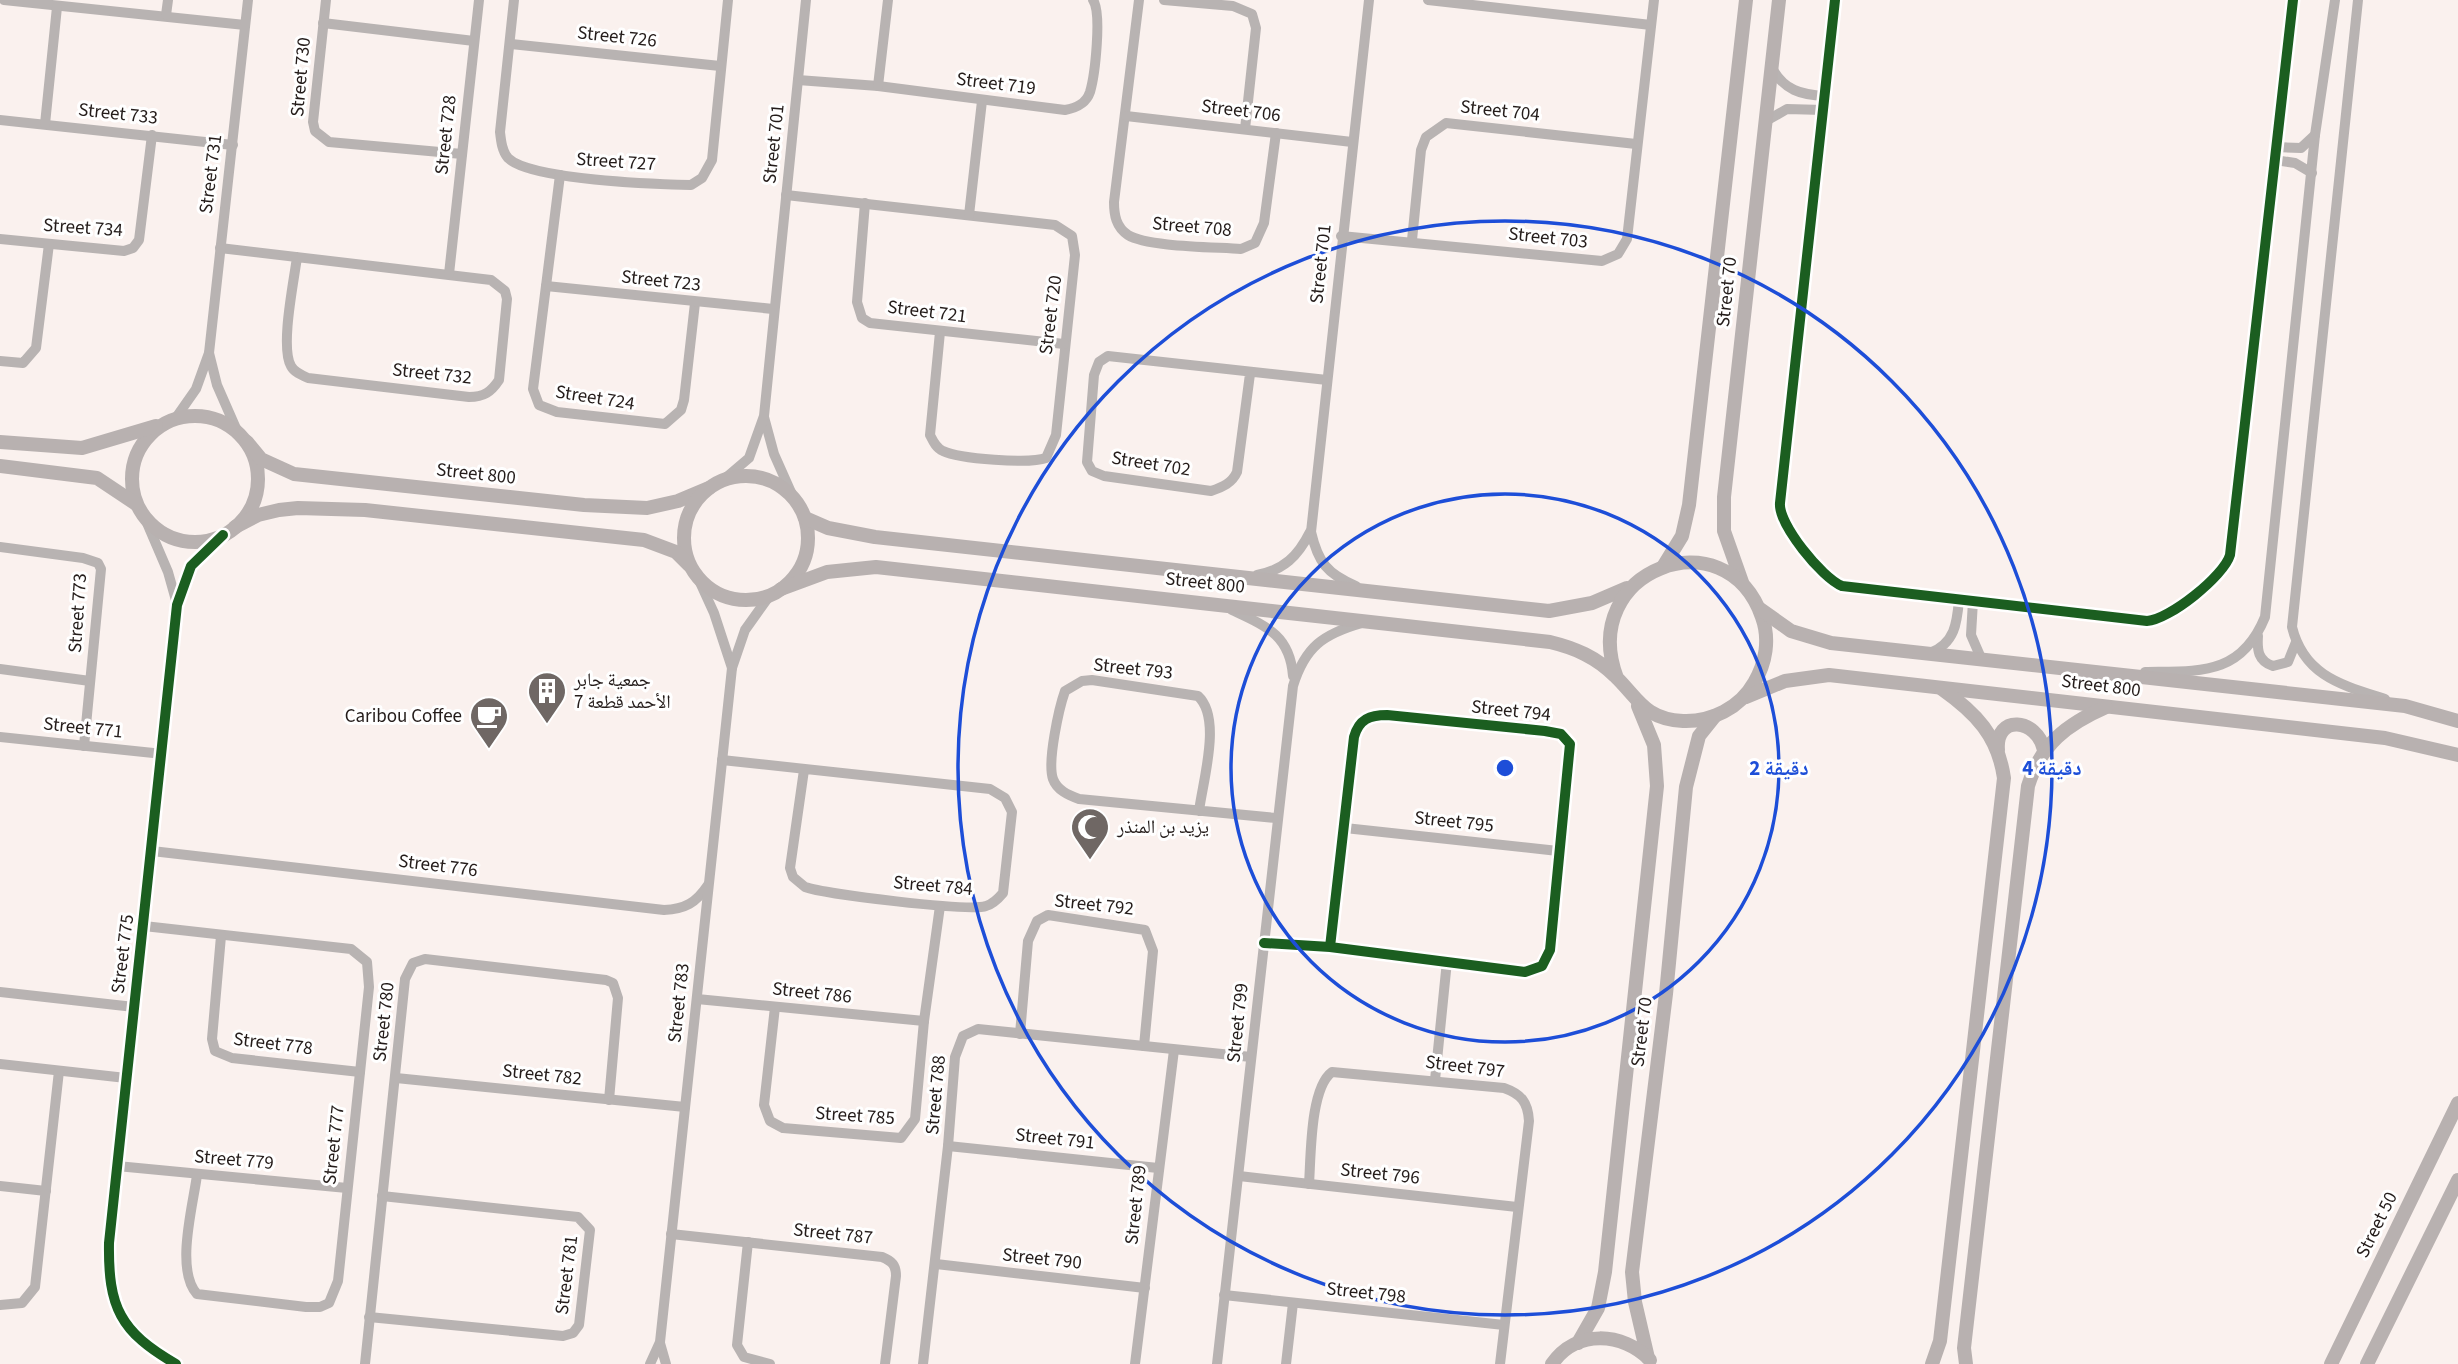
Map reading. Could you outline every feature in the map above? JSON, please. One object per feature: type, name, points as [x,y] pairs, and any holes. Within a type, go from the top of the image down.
[{"type":"street","points":[[4,0],[245,25]]},
{"type":"street","points":[[166,15],[168,0]]},
{"type":"street","name":"Street 731","points":[[171,420],[196,389],[209,353],[248,0]]},
{"type":"street","name":"Street 730","points":[[326,0],[313,122],[321,138],[329,142],[462,154]]},
{"type":"street","name":"Street 728","points":[[449,274],[479,0]]},
{"type":"street","name":"Street 727","points":[[514,0],[501,144],[507,157],[515,162],[560,175],[691,185],[702,178],[712,160],[728,0]]},
{"type":"street","name":"Street 701","points":[[716,485],[749,458],[764,416],[806,0]]},
{"type":"street","points":[[878,86],[888,0]]},
{"type":"street","name":"Street 719","points":[[798,80],[878,86],[1065,110],[1081,105],[1090,92],[1099,14],[1093,0]]},
{"type":"street","name":"Street 708","points":[[1139,0],[1114,215],[1119,227],[1140,240],[1241,249],[1255,243],[1264,223],[1276,133]]},
{"type":"street","points":[[1164,0],[1233,6],[1252,14],[1256,28],[1245,129]]},
{"type":"street","name":"Street 701","points":[[1369,0],[1311,532],[1315,552],[1326,571],[1372,593]]},
{"type":"street","points":[[1428,0],[1651,25]]},
{"type":"street","name":"Street 703","points":[[1342,236],[1412,240],[1602,261],[1618,254],[1627,239],[1654,0]]},
{"type":"street","name":"Street 70","points":[[1663,566],[1682,536],[1689,505],[1746,0]]},
{"type":"street","name":"Street 70","points":[[1744,586],[1724,531],[1724,497],[1779,0]]},
{"type":"street","points":[[1835,0],[1780,514],[1827,576],[1837,584],[2152,621],[2169,614],[2226,566],[2230,555],[2293,0]]},
{"type":"street","points":[[2296,642],[2288,662],[2273,666],[2262,660],[2258,653],[2259,632],[2268,601],[2315,135],[2335,0]]},
{"type":"street","points":[[2358,0],[2293,612],[2296,642],[2309,663],[2329,681],[2405,706]]},
{"type":"street","points":[[45,124],[57,7]]},
{"type":"street","points":[[323,23],[474,41]]},
{"type":"street","name":"Street 726","points":[[511,44],[720,66]]},
{"type":"street","points":[[1772,68],[1782,83],[1796,93],[1825,96]]},
{"type":"street","points":[[969,215],[982,101]]},
{"type":"street","points":[[1766,121],[1787,109],[1823,110]]},
{"type":"street","name":"Street 706","points":[[1126,116],[1352,142]]},
{"type":"street","name":"Street 733","points":[[0,120],[233,145]]},
{"type":"street","name":"Street 704","points":[[1412,240],[1420,150],[1426,137],[1446,123],[1636,144]]},
{"type":"street","name":"Street 734","points":[[0,239],[124,251],[133,248],[139,240],[152,135]]},
{"type":"street","points":[[2276,147],[2301,148],[2315,135]]},
{"type":"street","points":[[2275,160],[2295,163],[2312,173]]},
{"type":"street","name":"Street 724","points":[[560,175],[533,390],[539,405],[557,412],[658,426],[665,424],[681,410],[684,400],[695,303]]},
{"type":"street","name":"Street 720","points":[[786,195],[1055,225],[1072,236],[1076,255],[1052,449],[1046,458],[1027,462],[953,454],[941,451],[935,444],[930,435],[940,332]]},
{"type":"street","name":"Street 721","points":[[866,203],[858,311],[870,323],[1064,344]]},
{"type":"street","points":[[0,361],[23,363],[36,348],[49,244]]},
{"type":"street","name":"Street 732","points":[[220,248],[491,279],[505,291],[507,299],[499,380],[493,389],[478,397],[308,378],[292,369],[286,353],[296,257]]},
{"type":"street","name":"Street 723","points":[[546,286],[773,309]]},
{"type":"street","name":"Street 731","points":[[209,353],[217,385],[242,438]]},
{"type":"street","name":"Street 702","points":[[1250,374],[1237,472],[1234,479],[1223,487],[1212,491],[1104,476],[1092,471],[1087,462],[1094,375],[1099,362],[1108,356],[1250,374],[1327,380]]},
{"type":"street","name":"Street 701","points":[[764,416],[774,454],[794,499]]},
{"type":"street","points":[[0,442],[82,448],[118,440],[171,420],[209,417],[242,438],[256,464],[257,487],[253,502],[229,531]]},
{"type":"street","points":[[140,510],[132,485],[133,466],[139,448],[151,433],[171,420]]},
{"type":"street","name":"Street 800","points":[[242,438],[261,459],[294,474],[584,505],[647,508],[678,501],[716,485]]},
{"type":"street","points":[[0,466],[97,478],[140,510],[154,527],[180,540],[209,540],[258,515],[288,509],[365,510],[644,540],[676,552],[707,587],[731,599],[757,600],[776,592],[795,576],[804,558],[808,538],[805,518],[794,499],[779,485],[761,478],[741,476],[716,485],[695,503],[686,523],[684,544],[690,565]]},
{"type":"street","name":"Street 775","points":[[140,510],[168,572],[177,605]]},
{"type":"street","name":"Street 800","points":[[805,518],[828,528],[875,537],[1549,611],[1592,603],[1632,586]]},
{"type":"street","name":"Street 775","points":[[176,1364],[142,1343],[129,1329],[114,1299],[110,1282],[109,1243],[177,605],[191,566],[229,531]]},
{"type":"street","name":"Street 701","points":[[1239,579],[1269,573],[1288,564],[1301,550],[1311,532]]},
{"type":"street","name":"Street 773","points":[[0,547],[83,558],[98,563],[102,579],[84,746]]},
{"type":"street","points":[[1700,563],[1724,571],[1744,586],[1759,607],[1766,639],[1765,656],[1756,679],[1742,699],[1715,716],[1682,721],[1665,718],[1636,701],[1617,678],[1609,646],[1609,630],[1618,606],[1632,586],[1663,566],[1700,563]]},
{"type":"street","name":"Street 800","points":[[776,592],[827,572],[876,567],[1373,620],[1559,644],[1589,656],[1617,678]]},
{"type":"street","name":"Street 783","points":[[698,578],[714,613],[732,668]]},
{"type":"street","name":"Street 783","points":[[650,1364],[660,1342],[732,668],[745,630],[776,592]]},
{"type":"street","points":[[1930,653],[1943,646],[1952,636],[1957,622],[1959,600]]},
{"type":"street","points":[[1973,601],[1971,635],[1980,658]]},
{"type":"street","name":"Street 799","points":[[1223,605],[1272,632],[1286,646],[1293,686]]},
{"type":"street","name":"Street 800","points":[[1759,607],[1773,621],[1809,638],[2405,706],[2458,721]]},
{"type":"street","name":"Street 799","points":[[1217,1364],[1276,818],[1293,686],[1298,669],[1310,649],[1337,632],[1373,620]]},
{"type":"street","points":[[2121,672],[2206,670],[2225,665],[2250,645],[2259,632]]},
{"type":"street","name":"Street 773","points":[[0,669],[90,681]]},
{"type":"street","name":"Street 800","points":[[1742,699],[1785,681],[1829,675],[2385,738],[2458,755]]},
{"type":"street","name":"Street 793","points":[[1199,811],[1211,727],[1207,704],[1198,696],[1092,680],[1082,681],[1065,691],[1052,766],[1057,786],[1079,799],[1199,811],[1276,818]]},
{"type":"street","points":[[1932,1364],[1940,1341],[2004,778],[1998,750],[1977,716],[1938,686]]},
{"type":"street","name":"Street 70","points":[[1578,1343],[1598,1308],[1604,1282],[1655,800],[1657,764],[1654,744],[1647,721],[1636,701]]},
{"type":"street","points":[[1966,1364],[1965,1334],[2026,799],[2032,773],[2044,750],[2072,723],[2109,706]]},
{"type":"street","name":"Street 794","points":[[1264,943],[1330,947],[1525,972],[1542,966],[1550,950],[1570,744],[1561,734],[1372,715],[1356,728],[1330,947]]},
{"type":"street","name":"Street 70","points":[[1650,1361],[1635,1302],[1632,1272],[1666,994],[1686,787],[1699,736],[1715,716]]},
{"type":"street","points":[[1998,750],[2001,733],[2010,726],[2021,724],[2036,733],[2044,750]]},
{"type":"street","name":"Street 771","points":[[0,737],[163,754]]},
{"type":"street","name":"Street 784","points":[[722,760],[990,789],[1005,797],[1012,812],[1003,893],[986,906],[940,906],[814,891],[798,882],[790,868],[804,770]]},
{"type":"street","name":"Street 795","points":[[1345,828],[1558,851]]},
{"type":"street","name":"Street 776","points":[[152,851],[664,910],[693,904],[709,883]]},
{"type":"street","name":"Street 785","points":[[775,1007],[764,1105],[770,1121],[783,1128],[893,1139],[906,1133],[915,1119],[924,1021],[940,906]]},
{"type":"street","name":"Street 792","points":[[1020,1034],[1028,941],[1037,921],[1048,915],[1145,930],[1153,951],[1144,1046]]},
{"type":"street","name":"Street 777","points":[[144,926],[351,949],[361,954],[368,962],[370,977],[335,1294],[329,1303],[320,1307],[306,1307],[197,1294],[188,1285],[185,1262],[197,1175]]},
{"type":"street","name":"Street 778","points":[[221,936],[212,1039],[215,1051],[232,1058],[360,1072]]},
{"type":"street","name":"Street 780","points":[[365,1364],[405,979],[413,963],[425,959],[613,983],[618,998],[609,1100]]},
{"type":"street","points":[[1435,1080],[1447,961]]},
{"type":"street","points":[[0,992],[134,1007]]},
{"type":"street","name":"Street 786","points":[[697,999],[924,1021]]},
{"type":"street","name":"Street 788","points":[[923,1364],[936,1264],[955,1057],[963,1036],[978,1029],[1251,1057]]},
{"type":"street","name":"Street 789","points":[[1135,1364],[1174,1050]]},
{"type":"street","points":[[0,1064],[126,1078]]},
{"type":"street","points":[[0,1305],[22,1303],[33,1292],[59,1071]]},
{"type":"street","name":"Street 797","points":[[1309,1184],[1317,1099],[1324,1078],[1332,1072],[1504,1088],[1522,1098],[1529,1108],[1530,1121],[1517,1207],[1500,1364]]},
{"type":"street","name":"Street 782","points":[[396,1077],[685,1107]]},
{"type":"street","name":"Street 50","points":[[2331,1364],[2458,1103]]},
{"type":"street","name":"Street 791","points":[[948,1146],[1158,1168]]},
{"type":"street","name":"Street 779","points":[[117,1166],[347,1188]]},
{"type":"street","name":"Street 796","points":[[1239,1176],[1517,1207]]},
{"type":"street","points":[[2367,1364],[2458,1180]]},
{"type":"street","points":[[0,1185],[46,1191]]},
{"type":"street","name":"Street 781","points":[[369,1317],[564,1336],[573,1333],[579,1325],[590,1230],[578,1217],[382,1196]]},
{"type":"street","name":"Street 787","points":[[671,1234],[889,1260],[896,1268],[896,1276],[885,1364]]},
{"type":"street","points":[[748,1242],[737,1345],[744,1357],[770,1364]]},
{"type":"street","name":"Street 790","points":[[936,1264],[1144,1288]]},
{"type":"street","name":"Street 798","points":[[1224,1295],[1504,1325]]},
{"type":"street","points":[[1286,1364],[1293,1303]]},
{"type":"street","points":[[1552,1364],[1578,1343],[1600,1338],[1623,1341],[1650,1361]]},
{"type":"street","name":"Street 783","points":[[660,1342],[666,1364]]},
{"type":"cycle path","points":[[1835,0],[1780,503],[1786,524],[1813,562],[1842,586],[2147,621],[2157,619],[2194,596],[2218,574],[2230,555],[2293,0]]},
{"type":"cycle path","points":[[176,1364],[142,1341],[121,1316],[111,1284],[109,1243],[177,605],[191,566],[223,535]]},
{"type":"cycle path","points":[[1264,943],[1330,947],[1525,972],[1542,966],[1550,950],[1570,744],[1561,734],[1545,731],[1387,715],[1370,717],[1362,722],[1354,737],[1330,947]]},
{"type":"place","name":"جمعية جابر الأحمد قطعة 7","points":[[547,725]]},
{"type":"place","name":"Caribou Coffee","points":[[489,750]]},
{"type":"place","name":"يزيد بن المنذر","points":[[1090,861]]}]
